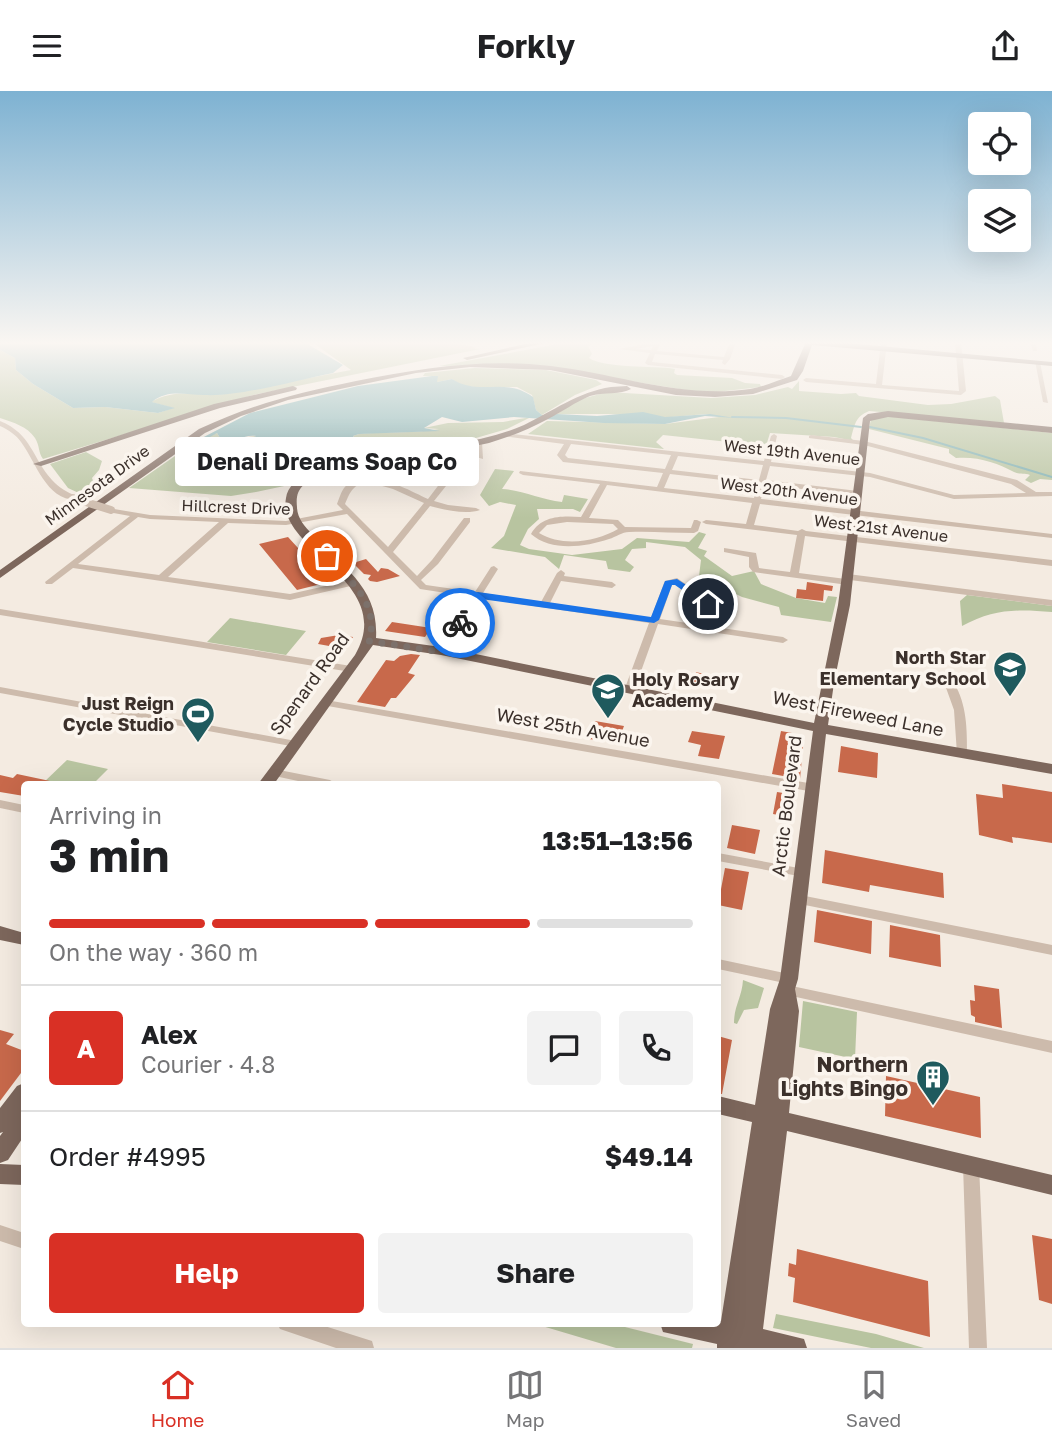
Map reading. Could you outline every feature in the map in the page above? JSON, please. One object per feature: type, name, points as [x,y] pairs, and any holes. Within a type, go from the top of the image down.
[{"type":"main road","points":[[38,464],[238,401]]},
{"type":"main road","name":"Minnesota Drive","points":[[0,565],[179,438],[215,419],[268,401]]},
{"type":"main road","name":"Minnesota Drive","points":[[0,575],[202,431],[238,414],[278,401]]},
{"type":"main road","points":[[296,523],[290,503],[292,494],[301,481],[317,472],[367,458],[480,442],[535,423],[572,401]]},
{"type":"main road","name":"Arctic Boulevard","points":[[739,1342],[771,1117],[790,1011],[788,985],[821,728],[827,683],[848,580],[866,420],[871,416],[888,414],[1052,430]]},
{"type":"main road","name":"Spenard Road","points":[[270,779],[351,669],[369,641],[372,624],[370,610],[362,593],[296,523]]},
{"type":"main road","name":"West Fireweed Lane","points":[[369,641],[441,652],[821,728],[1052,769]]},
{"type":"main road","points":[[0,933],[21,938]]},
{"type":"main road","points":[[0,1124],[21,1095]]},
{"type":"main road","points":[[721,1106],[1052,1185]]},
{"type":"main road","points":[[0,1153],[21,1124]]},
{"type":"main road","points":[[0,1174],[21,1175]]},
{"type":"main road","points":[[686,1327],[739,1342],[795,1348]]},
{"type":"street","name":"Hillcrest Drive","points":[[0,423],[19,432],[44,477],[55,489],[73,498],[111,510],[136,515],[296,523],[346,512]]},
{"type":"street","name":"West 19th Avenue","points":[[516,431],[527,437]]},
{"type":"street","name":"West 19th Avenue","points":[[504,435],[860,473],[954,497],[1052,494]]},
{"type":"street","points":[[750,526],[774,436]]},
{"type":"street","points":[[811,437],[864,443],[1007,480],[1027,488],[1035,495]]},
{"type":"street","points":[[480,442],[480,457]]},
{"type":"street","points":[[569,442],[561,455],[566,460],[858,493]]},
{"type":"street","points":[[660,489],[676,453]]},
{"type":"street","name":"West 20th Avenue","points":[[523,474],[1052,536]]},
{"type":"street","points":[[388,553],[450,477]]},
{"type":"street","points":[[476,510],[430,502],[390,484],[370,481],[355,484],[344,491],[341,504],[420,584],[783,640]]},
{"type":"street","points":[[584,520],[604,483]]},
{"type":"street","points":[[49,582],[136,515]]},
{"type":"street","points":[[420,584],[467,520]]},
{"type":"street","points":[[584,520],[615,522],[623,529],[600,540],[579,544],[542,539],[535,534],[539,526],[548,522],[584,520]]},
{"type":"street","points":[[162,578],[225,521]]},
{"type":"street","name":"West 21st Avenue","points":[[623,529],[694,531],[702,522],[802,531],[1052,563]]},
{"type":"street","points":[[794,575],[802,531]]},
{"type":"street","points":[[727,550],[753,555],[755,569],[1052,603]]},
{"type":"street","points":[[71,565],[290,597],[352,583]]},
{"type":"street","points":[[441,652],[494,569]]},
{"type":"street","points":[[544,605],[560,576],[612,585]]},
{"type":"street","points":[[630,688],[668,583],[677,581],[708,604],[730,608]]},
{"type":"street","points":[[0,612],[351,669]]},
{"type":"street","points":[[950,685],[958,697],[960,707],[962,754]]},
{"type":"street","points":[[0,690],[296,744]]},
{"type":"street","name":"West 25th Avenue","points":[[326,703],[814,787]]},
{"type":"street","points":[[270,779],[294,781]]},
{"type":"street","points":[[0,804],[21,808]]},
{"type":"street","points":[[721,858],[804,873]]},
{"type":"street","points":[[800,900],[1052,950]]},
{"type":"street","points":[[721,965],[788,985],[1052,1047]]},
{"type":"street","points":[[971,1165],[978,1348]]},
{"type":"street","points":[[0,1233],[21,1240]]},
{"type":"street","points":[[299,1327],[365,1348]]},
{"type":"green space","points":[[0,401],[61,401],[73,408],[105,407],[158,413],[173,408],[151,402],[234,401],[43,459],[32,434],[20,425],[0,418]]},
{"type":"green space","points":[[534,401],[566,401],[542,415],[536,410]]},
{"type":"green space","points":[[577,401],[895,401],[928,405],[1000,401],[1004,423],[869,411],[856,421],[851,438],[854,441],[770,433],[766,446],[663,435],[656,442],[664,449],[528,434],[547,421],[665,424],[719,417],[706,414],[660,418],[557,414]]},
{"type":"green space","points":[[885,416],[1052,433],[1052,480],[1040,479],[1031,483],[1025,480],[1030,475],[1016,473],[987,461],[956,458],[949,453],[949,449],[869,429],[871,419]]},
{"type":"green space","points":[[531,417],[507,429],[462,442],[376,454],[325,466],[289,485],[256,492],[231,496],[129,488],[198,440],[217,433],[220,438],[215,441],[257,436],[243,442],[244,444],[280,443],[244,457],[221,461],[202,456],[199,458],[236,464],[353,441],[356,439],[353,436],[359,434],[429,431],[439,429],[424,428],[448,423],[503,422]]},
{"type":"green space","points":[[86,452],[102,461],[92,478],[96,488],[85,496],[68,488],[50,464]]},
{"type":"green space","points":[[495,469],[514,471],[502,489],[562,502],[564,495],[588,499],[580,512],[573,509],[537,509],[539,519],[528,529],[520,545],[529,549],[572,555],[622,549],[637,538],[689,542],[699,532],[706,534],[698,548],[707,551],[704,556],[732,576],[754,571],[761,584],[796,598],[825,603],[828,596],[837,597],[831,622],[781,615],[779,607],[742,597],[699,576],[701,560],[685,547],[646,542],[646,548],[632,549],[625,560],[634,567],[630,572],[608,569],[606,561],[564,555],[559,569],[545,557],[491,548],[504,536],[516,505],[500,502],[489,506],[480,495]]},
{"type":"green space","points":[[967,595],[1052,606],[1052,612],[1006,611],[984,616],[962,626],[960,601]]},
{"type":"green space","points":[[230,618],[306,631],[286,655],[207,642]]},
{"type":"green space","points":[[67,760],[108,769],[96,781],[45,781]]},
{"type":"green space","points":[[743,980],[764,988],[758,1008],[744,1010],[737,1024],[734,1023],[734,1017]]},
{"type":"green space","points":[[803,1001],[857,1012],[855,1059],[799,1047]]},
{"type":"green space","points":[[776,1314],[876,1334],[924,1348],[871,1348],[773,1328]]},
{"type":"green space","points":[[545,1327],[625,1327],[693,1344],[692,1348],[616,1348]]},
{"type":"water","points":[[61,401],[154,401],[152,402],[175,408],[158,413],[105,407],[73,408]]},
{"type":"water","points":[[299,401],[534,401],[536,410],[542,415],[550,416],[643,412],[665,417],[710,414],[735,418],[705,416],[665,424],[514,417],[462,422],[442,417],[424,428],[440,431],[359,434],[353,436],[356,440],[353,441],[244,462],[229,462],[199,459],[202,456],[221,461],[244,457],[280,445],[274,442],[242,443],[256,436],[213,443],[220,438],[217,433],[203,441],[198,440],[250,413]]},
{"type":"building","points":[[288,537],[329,582],[297,590],[259,544]]},
{"type":"building","points":[[366,559],[378,572],[381,568],[388,569],[400,576],[377,582],[370,581],[368,579],[371,575],[364,574],[353,563]]},
{"type":"building","points":[[807,582],[833,586],[832,591],[824,590],[823,601],[796,598],[797,589],[806,590]]},
{"type":"building","points":[[392,622],[431,628],[425,637],[385,631]]},
{"type":"building","points":[[339,635],[353,637],[346,649],[318,644],[321,638]]},
{"type":"building","points":[[420,655],[408,673],[415,675],[396,698],[391,698],[385,707],[357,702],[386,660],[394,661],[400,656]]},
{"type":"building","points":[[696,672],[724,679],[722,686],[693,683]]},
{"type":"building","points":[[595,721],[624,726],[618,742],[588,739]]},
{"type":"building","points":[[692,731],[725,736],[719,759],[698,756],[701,745],[688,742]]},
{"type":"building","points":[[781,731],[792,733],[790,742],[803,746],[800,779],[772,774]]},
{"type":"building","points":[[841,746],[878,753],[877,778],[838,772]]},
{"type":"building","points":[[17,774],[50,781],[21,781],[21,796],[0,792],[0,775],[13,778]]},
{"type":"building","points":[[1002,784],[1052,792],[1052,843],[1012,837],[1013,843],[979,835],[976,794],[1003,798]]},
{"type":"building","points":[[777,792],[796,795],[793,818],[773,814]]},
{"type":"building","points":[[732,825],[760,830],[755,854],[727,848]]},
{"type":"building","points":[[825,850],[943,873],[944,898],[870,885],[869,892],[822,883]]},
{"type":"building","points":[[725,868],[749,872],[742,910],[721,906]]},
{"type":"building","points":[[817,910],[872,921],[871,954],[814,942]]},
{"type":"building","points":[[890,925],[940,935],[941,967],[889,957]]},
{"type":"building","points":[[974,985],[999,989],[1002,1028],[975,1022],[975,1017],[971,1015],[970,1000],[975,1001]]},
{"type":"building","points":[[0,1030],[14,1034],[6,1044],[21,1050],[21,1073],[0,1101]]},
{"type":"building","points":[[721,1037],[732,1040],[721,1094]]},
{"type":"building","name":"Northern Lights Bingo","points":[[886,1076],[980,1097],[981,1138],[885,1116]]},
{"type":"building","points":[[1032,1235],[1052,1239],[1052,1304],[1039,1300]]},
{"type":"building","points":[[797,1249],[928,1281],[930,1337],[793,1302],[795,1278],[788,1276],[789,1263],[796,1265]]},
{"type":"waterway","points":[[732,417],[786,418],[861,427]]},
{"type":"waterway","points":[[870,427],[923,438],[1052,477]]},
{"type":"way so far","points":[[327,556],[362,593],[367,603],[372,617],[369,641],[441,652],[460,623]]},
{"type":"place","name":"Denali Dreams Soap Co","points":[[327,556]]},
{"type":"place","name":"North Star Elementary School","points":[[1010,698]]},
{"type":"place","name":"Holy Rosary Academy","points":[[608,720]]},
{"type":"place","name":"Just Reign Cycle Studio","points":[[198,744]]},
{"type":"place","name":"Northern Lights Bingo","points":[[933,1107]]},
{"type":"route","points":[[460,623],[478,595],[654,620],[668,583],[677,581],[708,604]]}]
